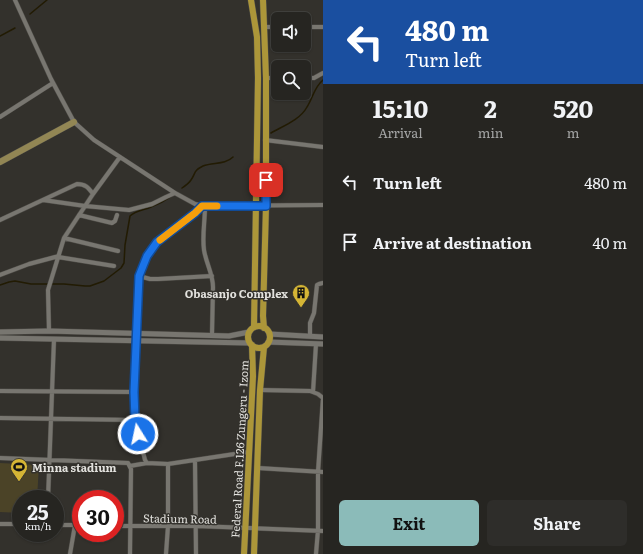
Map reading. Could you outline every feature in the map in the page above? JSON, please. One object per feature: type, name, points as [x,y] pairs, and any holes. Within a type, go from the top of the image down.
[{"type":"main road","points":[[251,0],[257,37],[258,78],[252,330],[248,339],[251,344],[258,348],[264,346],[268,342],[269,334],[264,328],[257,326],[252,330]]},
{"type":"main road","points":[[264,0],[266,78],[264,328]]},
{"type":"main road","points":[[0,162],[74,122]]},
{"type":"main road","name":"Federal Road F.126 Zungeru - Izom","points":[[244,554],[253,376],[251,344]]},
{"type":"main road","name":"Federal Road F.126 Zungeru - Izom","points":[[254,554],[260,390],[264,346]]},
{"type":"street","points":[[15,0],[53,83],[74,122],[94,140],[175,193],[195,204],[204,206],[323,205]]},
{"type":"street","points":[[265,27],[271,27]]},
{"type":"street","points":[[311,27],[323,27]]},
{"type":"street","points":[[311,78],[323,73]]},
{"type":"street","points":[[266,78],[271,78]]},
{"type":"street","points":[[0,117],[53,83]]},
{"type":"street","points":[[265,140],[323,146]]},
{"type":"street","points":[[49,331],[48,290],[64,238],[120,157]]},
{"type":"street","points":[[0,220],[77,184],[84,184],[93,194]]},
{"type":"street","points":[[43,200],[129,210],[152,204],[175,193]]},
{"type":"street","points":[[204,206],[203,238],[208,265],[212,276],[213,287],[212,335]]},
{"type":"street","points":[[147,463],[135,420],[134,392],[139,276],[147,256],[157,242],[204,206]]},
{"type":"street","points":[[79,215],[112,223],[115,221],[117,215]]},
{"type":"street","points":[[64,238],[118,251]]},
{"type":"street","points":[[0,275],[29,264],[59,256],[114,266]]},
{"type":"street","points":[[139,276],[150,279],[158,279],[212,276]]},
{"type":"street","points":[[310,336],[310,323],[314,313],[317,285],[323,283]]},
{"type":"street","points":[[0,332],[49,331],[229,336],[252,330]]},
{"type":"street","points":[[269,334],[323,337]]},
{"type":"street","points":[[0,338],[251,344]]},
{"type":"street","points":[[48,490],[54,339]]},
{"type":"street","points":[[268,342],[323,344]]},
{"type":"street","points":[[313,392],[316,344]]},
{"type":"street","points":[[260,390],[313,392],[323,398],[318,472],[318,530],[316,554]]},
{"type":"street","points":[[0,391],[134,392]]},
{"type":"street","points":[[0,418],[135,420]]},
{"type":"street","points":[[0,458],[49,461],[125,462],[130,466],[147,463],[168,464],[248,452]]},
{"type":"street","points":[[195,460],[196,554]]},
{"type":"street","points":[[166,554],[168,526],[168,464]]},
{"type":"street","points":[[130,466],[130,554]]},
{"type":"street","points":[[258,468],[323,472]]},
{"type":"street","points":[[0,524],[12,524]]},
{"type":"street","name":"Stadium Road","points":[[124,526],[196,526],[323,531]]},
{"type":"street","points":[[70,554],[72,542]]},
{"type":"shaded area","name":"Minna stadium","points":[[0,463],[39,465],[38,490],[12,490],[12,513],[0,512]]},
{"type":"waterway","points":[[30,14],[47,0]]},
{"type":"waterway","points":[[0,36],[15,28]]},
{"type":"waterway","points":[[271,133],[291,122],[304,112],[316,89],[323,80]]},
{"type":"waterway","points":[[182,188],[190,181],[196,171],[203,166],[230,160],[233,157]]},
{"type":"waterway","points":[[0,285],[15,281],[31,284],[90,286],[104,281],[121,268],[124,263],[125,245],[130,216],[159,204],[172,196]]},
{"type":"slow traffic","points":[[160,240],[202,206],[217,206]]},
{"type":"place","name":"Obasanjo Complex","points":[[301,308]]},
{"type":"place","name":"Minna stadium","points":[[19,482]]},
{"type":"route","points":[[138,434],[135,420],[134,392],[136,334],[139,276],[147,256],[157,242],[202,206],[266,206],[266,180]]}]
